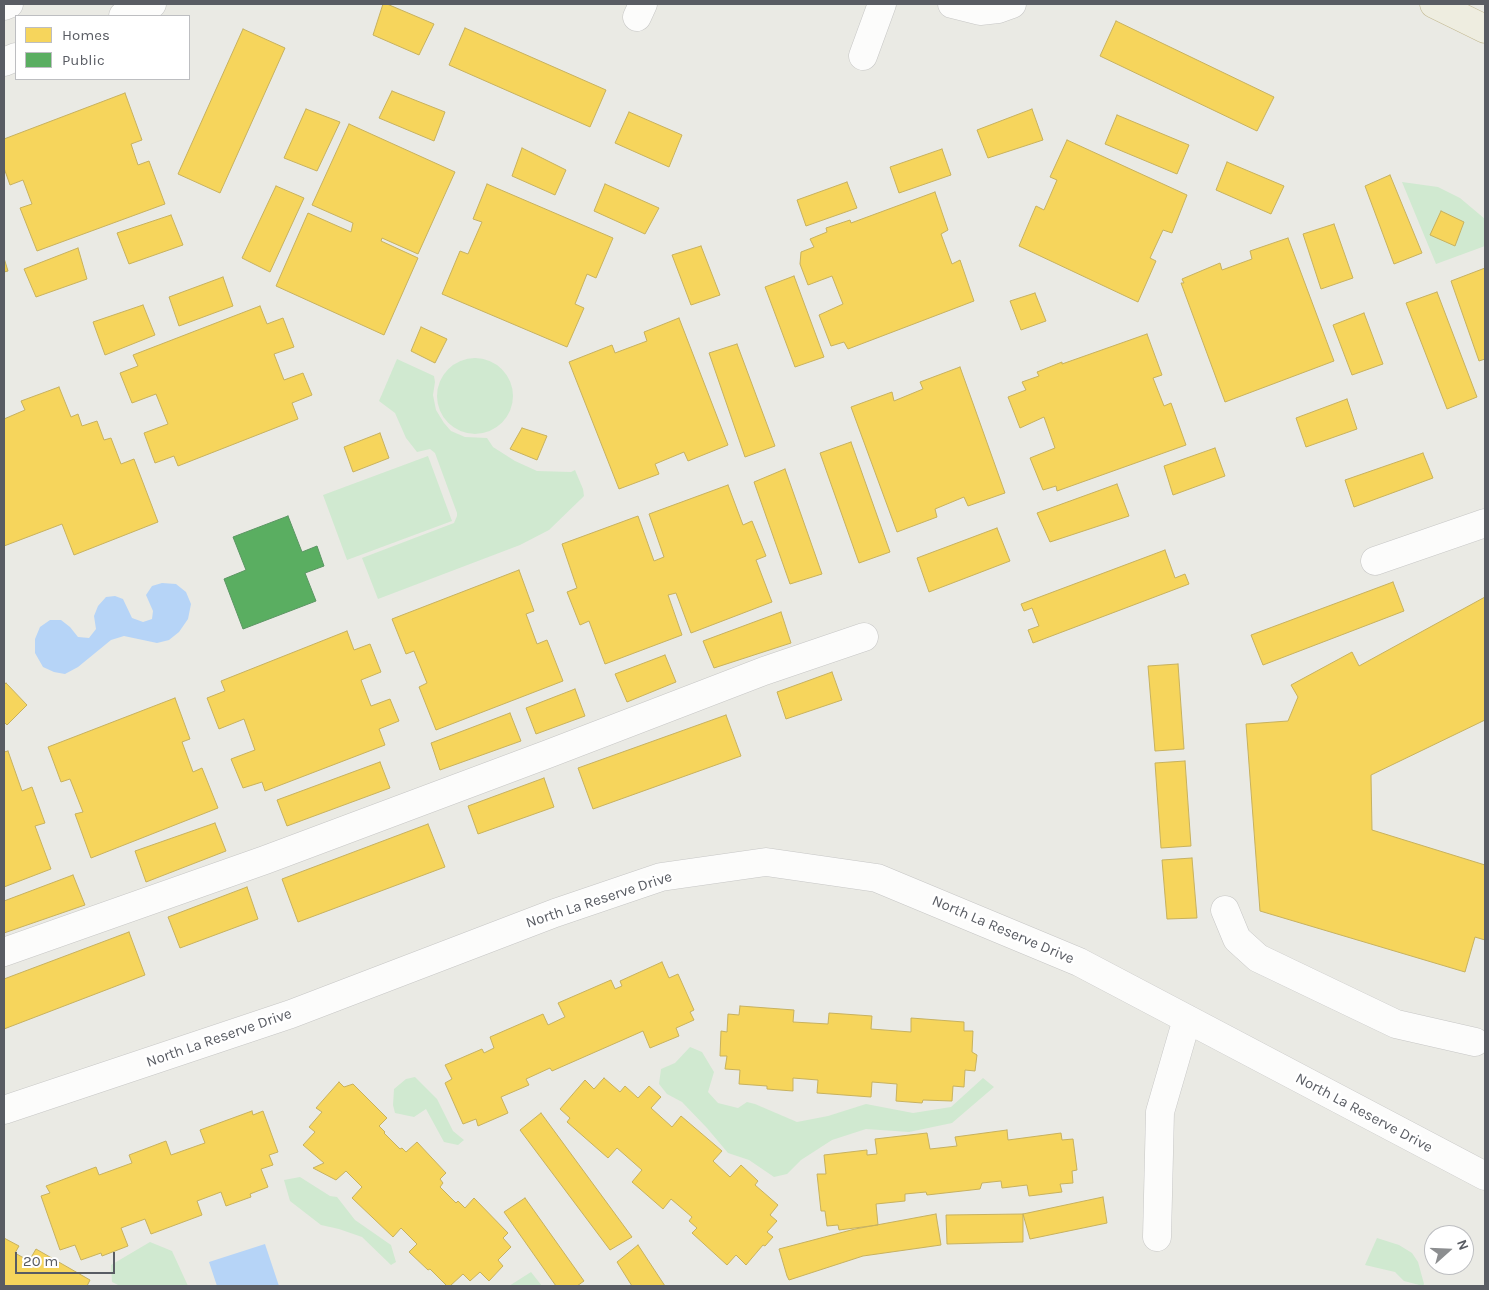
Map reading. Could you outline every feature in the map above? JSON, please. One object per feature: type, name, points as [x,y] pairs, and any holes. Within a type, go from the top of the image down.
[{"type":"highway","points":[[1434,4],[1485,29]]},
{"type":"street","points":[[4,6],[9,4]]},
{"type":"street","points":[[125,15],[152,4]]},
{"type":"street","points":[[863,56],[882,4]]},
{"type":"street","points":[[952,4],[980,12],[1012,4]]},
{"type":"street","points":[[1375,561],[1485,523]]},
{"type":"street","points":[[4,952],[274,856],[764,671],[864,637]]},
{"type":"street","name":"North La Reserve Drive","points":[[4,1110],[291,1014],[555,913],[661,877],[766,862],[877,878],[1078,962],[1485,1176]]},
{"type":"street","points":[[1225,910],[1237,940],[1258,958],[1396,1024],[1475,1042]]},
{"type":"street","points":[[1157,1238],[1160,1112],[1187,1019]]},
{"type":"green space","points":[[1402,182],[1438,187],[1460,198],[1485,219],[1485,246],[1436,264]]},
{"type":"green space","points":[[475,358],[489,361],[502,369],[510,382],[513,396],[510,410],[502,423],[489,431],[475,434],[461,431],[448,423],[440,410],[437,396],[440,382],[448,369],[461,361]]},
{"type":"green space","points":[[397,359],[434,376],[433,395],[436,410],[451,431],[465,437],[487,438],[493,447],[515,461],[537,471],[571,472],[575,470],[584,496],[549,530],[520,545],[378,599],[362,558],[454,523],[457,516],[435,453],[430,449],[417,452],[406,438],[395,413],[379,401]]},
{"type":"green space","points":[[428,456],[452,521],[347,560],[323,495]]},
{"type":"green space","points":[[690,1047],[702,1052],[714,1072],[708,1092],[718,1103],[738,1108],[747,1102],[797,1122],[828,1116],[866,1104],[913,1113],[951,1107],[983,1078],[994,1087],[952,1123],[909,1132],[866,1129],[832,1140],[801,1160],[787,1174],[774,1177],[749,1160],[728,1153],[682,1102],[667,1094],[659,1084],[661,1069],[675,1063]]},
{"type":"green space","points":[[415,1077],[437,1099],[453,1131],[464,1140],[458,1145],[444,1142],[426,1109],[414,1117],[395,1113],[393,1105],[394,1089],[406,1079]]},
{"type":"green space","points":[[300,1177],[330,1196],[337,1197],[355,1220],[391,1245],[396,1262],[391,1265],[362,1237],[321,1225],[290,1201],[284,1180]]},
{"type":"green space","points":[[1377,1238],[1399,1245],[1412,1253],[1418,1262],[1423,1286],[1404,1281],[1395,1272],[1365,1265]]},
{"type":"green space","points":[[150,1242],[172,1251],[188,1286],[120,1286],[112,1282],[111,1265]]},
{"type":"green space","points":[[531,1272],[542,1286],[509,1286]]},
{"type":"water","points":[[162,583],[176,584],[186,592],[191,604],[188,619],[179,632],[169,640],[157,643],[124,636],[111,640],[78,667],[65,674],[43,667],[35,653],[35,639],[40,627],[50,620],[61,620],[78,637],[89,638],[96,629],[94,616],[98,606],[106,597],[115,596],[123,599],[132,618],[143,622],[152,619],[153,611],[146,595],[152,586]]},
{"type":"water","points":[[265,1244],[279,1286],[217,1286],[209,1262]]},
{"type":"building: Homes","points":[[383,4],[434,24],[419,55],[373,35]]},
{"type":"building: Homes","points":[[1116,21],[1274,97],[1257,131],[1100,56]]},
{"type":"building: Homes","points":[[465,28],[606,90],[590,127],[449,65]]},
{"type":"building: Homes","points":[[243,29],[285,48],[220,193],[178,174]]},
{"type":"building: Homes","points":[[392,91],[445,112],[434,141],[379,118]]},
{"type":"building: Homes","points":[[125,93],[142,140],[131,144],[138,165],[149,161],[165,204],[37,251],[20,208],[32,204],[23,180],[10,185],[4,168],[4,139]]},
{"type":"building: Homes","points":[[306,109],[340,122],[317,171],[284,158]]},
{"type":"building: Homes","points":[[1032,109],[1043,140],[988,158],[977,130]]},
{"type":"building: Homes","points":[[629,112],[682,135],[669,167],[615,143]]},
{"type":"building: Homes","points":[[1117,115],[1189,145],[1177,174],[1105,144]]},
{"type":"building: Homes","points":[[349,124],[455,172],[418,254],[382,238],[381,241],[418,258],[384,335],[276,286],[308,213],[351,232],[353,223],[312,205]]},
{"type":"building: Homes","points":[[1067,140],[1187,195],[1172,233],[1163,230],[1150,258],[1156,261],[1138,302],[1019,246],[1036,206],[1044,210],[1057,180],[1050,177]]},
{"type":"building: Homes","points":[[522,148],[566,170],[555,195],[512,176]]},
{"type":"building: Homes","points":[[942,149],[951,175],[899,193],[890,167]]},
{"type":"building: Homes","points":[[1227,162],[1284,186],[1271,214],[1216,190]]},
{"type":"building: Homes","points":[[1390,175],[1422,253],[1394,264],[1365,186]]},
{"type":"building: Homes","points":[[847,182],[857,208],[806,226],[797,200]]},
{"type":"building: Homes","points":[[487,184],[613,238],[596,278],[587,274],[575,304],[584,308],[567,347],[442,294],[460,251],[468,254],[482,222],[473,219]]},
{"type":"building: Homes","points":[[605,184],[659,208],[645,234],[594,211]]},
{"type":"building: Homes","points":[[276,186],[304,198],[270,272],[242,258]]},
{"type":"building: Homes","points":[[935,192],[948,230],[941,234],[952,264],[960,260],[974,301],[848,349],[844,342],[831,346],[819,315],[843,304],[832,276],[808,285],[800,264],[801,252],[814,247],[810,239],[827,232],[826,228],[850,220],[851,223]]},
{"type":"building: Homes","points":[[1441,211],[1464,222],[1455,246],[1430,235]]},
{"type":"building: Homes","points":[[171,215],[183,245],[129,264],[117,233]]},
{"type":"building: Homes","points":[[1334,224],[1353,278],[1321,289],[1303,234]]},
{"type":"building: Homes","points":[[1288,238],[1334,361],[1225,402],[1181,283],[1184,283],[1182,279],[1220,263],[1222,270],[1252,259],[1250,251]]},
{"type":"building: Homes","points":[[701,246],[720,295],[691,305],[672,255]]},
{"type":"building: Homes","points":[[78,248],[87,279],[36,297],[24,269]]},
{"type":"building: Homes","points":[[4,258],[8,271],[4,272]]},
{"type":"building: Homes","points":[[1485,268],[1485,359],[1479,361],[1451,281]]},
{"type":"building: Homes","points":[[794,276],[824,357],[795,367],[765,287]]},
{"type":"building: Homes","points":[[223,277],[233,306],[179,326],[169,297]]},
{"type":"building: Homes","points":[[1437,292],[1477,397],[1447,409],[1406,303]]},
{"type":"building: Homes","points":[[1035,293],[1046,321],[1021,330],[1010,301]]},
{"type":"building: Homes","points":[[143,305],[155,335],[105,355],[93,322]]},
{"type":"building: Homes","points":[[260,306],[267,324],[283,318],[294,347],[274,354],[284,380],[303,373],[312,395],[292,403],[298,419],[178,466],[174,456],[155,463],[144,433],[168,424],[156,394],[132,403],[120,373],[138,366],[133,355]]},
{"type":"building: Homes","points":[[1364,313],[1383,364],[1352,375],[1333,325]]},
{"type":"building: Homes","points":[[679,318],[728,445],[688,461],[684,452],[655,464],[659,474],[619,489],[569,362],[612,345],[615,353],[647,341],[644,332]]},
{"type":"building: Homes","points":[[421,327],[447,339],[435,363],[411,351]]},
{"type":"building: Homes","points":[[1147,334],[1162,375],[1153,378],[1164,406],[1171,403],[1186,445],[1057,491],[1056,486],[1043,490],[1030,458],[1055,448],[1044,417],[1020,428],[1008,397],[1026,390],[1022,382],[1039,376],[1037,372]]},
{"type":"building: Homes","points":[[737,344],[775,446],[745,457],[709,353]]},
{"type":"building: Homes","points":[[960,367],[1005,493],[968,506],[964,497],[935,509],[937,517],[897,532],[851,407],[892,392],[894,401],[923,389],[920,382]]},
{"type":"building: Homes","points":[[59,387],[71,417],[78,414],[82,426],[97,421],[104,440],[111,438],[121,464],[134,459],[158,522],[74,555],[62,524],[4,546],[4,419],[25,410],[21,401]]},
{"type":"building: Homes","points":[[1347,399],[1357,429],[1306,447],[1296,418]]},
{"type":"building: Homes","points":[[522,428],[547,436],[537,460],[510,449]]},
{"type":"building: Homes","points":[[380,433],[389,458],[353,472],[344,447]]},
{"type":"building: Homes","points":[[851,442],[890,552],[859,563],[820,453]]},
{"type":"building: Homes","points":[[1215,448],[1225,476],[1173,495],[1164,466]]},
{"type":"building: Homes","points":[[1423,453],[1433,478],[1354,507],[1345,480]]},
{"type":"building: Homes","points":[[785,469],[822,574],[790,584],[754,482]]},
{"type":"building: Homes","points":[[1117,484],[1129,516],[1050,542],[1037,513]]},
{"type":"building: Homes","points":[[728,485],[743,525],[752,521],[766,556],[756,560],[772,602],[691,633],[676,593],[668,595],[682,635],[605,664],[589,621],[580,625],[567,592],[577,588],[562,544],[638,516],[654,561],[664,557],[649,514]]},
{"type":"building: Homes","points":[[997,528],[1010,561],[929,592],[917,558]]},
{"type":"building: Homes","points":[[1165,550],[1175,578],[1185,574],[1189,584],[1033,643],[1028,630],[1039,626],[1032,608],[1024,611],[1021,604]]},
{"type":"building: Homes","points":[[519,570],[534,611],[526,614],[537,644],[547,640],[563,681],[436,730],[419,687],[427,683],[414,651],[406,654],[392,619]]},
{"type":"building: Homes","points":[[1393,582],[1404,611],[1263,665],[1251,635]]},
{"type":"building: Homes","points":[[1485,597],[1485,720],[1371,775],[1372,830],[1485,865],[1485,940],[1475,937],[1465,972],[1260,911],[1246,724],[1288,721],[1298,697],[1291,685],[1352,652],[1359,666]]},
{"type":"building: Homes","points":[[781,612],[791,643],[714,668],[703,641]]},
{"type":"building: Homes","points":[[347,631],[354,650],[370,644],[381,672],[361,680],[371,706],[390,699],[399,721],[379,729],[385,745],[265,791],[262,782],[243,788],[231,759],[255,750],[244,719],[219,729],[207,698],[225,691],[221,681]]},
{"type":"building: Homes","points":[[665,655],[676,682],[627,702],[615,674]]},
{"type":"building: Homes","points":[[1178,664],[1184,749],[1155,751],[1148,666]]},
{"type":"building: Homes","points":[[832,672],[842,700],[786,719],[777,692]]},
{"type":"building: Homes","points":[[6,683],[27,705],[7,725],[4,722],[4,685]]},
{"type":"building: Homes","points":[[575,689],[585,716],[536,734],[526,708]]},
{"type":"building: Homes","points":[[175,698],[190,739],[182,742],[193,772],[202,768],[218,808],[91,858],[75,814],[83,812],[70,779],[61,782],[48,747]]},
{"type":"building: Homes","points":[[510,713],[521,741],[440,770],[431,743]]},
{"type":"building: Homes","points":[[726,715],[741,756],[593,809],[578,768]]},
{"type":"building: Homes","points":[[8,751],[22,791],[32,787],[45,823],[35,826],[51,869],[4,887],[4,752]]},
{"type":"building: Homes","points":[[1185,761],[1191,846],[1161,848],[1155,763]]},
{"type":"building: Homes","points":[[380,762],[390,788],[287,826],[277,800]]},
{"type":"building: Homes","points":[[544,778],[554,807],[478,834],[468,806]]},
{"type":"building: Homes","points":[[215,823],[226,851],[146,882],[135,851]]},
{"type":"building: Homes","points":[[428,824],[445,867],[298,922],[282,879]]},
{"type":"building: Homes","points":[[1192,858],[1197,918],[1167,919],[1162,860]]},
{"type":"building: Homes","points":[[73,875],[85,905],[4,933],[4,901]]},
{"type":"building: Homes","points":[[247,887],[258,919],[180,948],[168,917]]},
{"type":"building: Homes","points":[[129,932],[145,975],[4,1029],[4,979]]},
{"type":"building: Homes","points":[[662,962],[669,978],[678,974],[694,1010],[690,1012],[694,1020],[676,1028],[679,1036],[650,1048],[643,1031],[552,1071],[550,1068],[526,1079],[529,1085],[501,1097],[508,1113],[478,1126],[476,1119],[463,1124],[445,1083],[452,1079],[445,1065],[482,1049],[484,1053],[494,1048],[490,1037],[543,1014],[548,1025],[565,1017],[558,1003],[611,980],[615,989],[622,986],[620,981]]},
{"type":"building: Homes","points":[[740,1006],[794,1010],[793,1022],[828,1024],[829,1013],[872,1016],[871,1029],[911,1032],[911,1018],[964,1022],[964,1031],[973,1031],[972,1052],[977,1055],[975,1071],[965,1070],[964,1087],[953,1086],[952,1101],[923,1100],[922,1103],[896,1101],[897,1084],[872,1082],[871,1097],[817,1093],[818,1080],[793,1078],[793,1091],[767,1089],[767,1086],[739,1084],[740,1070],[725,1069],[727,1056],[720,1056],[721,1031],[727,1032],[728,1014],[739,1015]]},
{"type":"building: Homes","points":[[604,1078],[620,1092],[625,1086],[638,1098],[649,1086],[661,1097],[651,1108],[672,1127],[681,1116],[722,1151],[713,1161],[730,1177],[741,1165],[758,1181],[755,1185],[778,1205],[770,1215],[777,1221],[767,1232],[773,1237],[765,1246],[763,1245],[746,1265],[736,1255],[727,1265],[692,1233],[697,1228],[689,1221],[692,1217],[671,1199],[663,1209],[632,1182],[642,1170],[617,1148],[608,1158],[567,1122],[570,1118],[560,1109],[585,1080],[594,1089]]},
{"type":"building: Homes","points":[[339,1082],[344,1087],[353,1084],[387,1118],[379,1126],[400,1149],[402,1148],[406,1152],[417,1142],[446,1173],[440,1179],[443,1183],[440,1187],[456,1203],[458,1201],[465,1208],[474,1198],[508,1233],[503,1238],[511,1247],[498,1260],[503,1266],[489,1281],[480,1272],[470,1281],[463,1274],[450,1286],[447,1286],[409,1252],[417,1244],[401,1228],[393,1237],[352,1198],[362,1187],[346,1171],[336,1180],[313,1168],[324,1163],[303,1145],[315,1132],[309,1127],[322,1112],[316,1108]]},
{"type":"building: Homes","points":[[252,1111],[253,1115],[263,1111],[278,1152],[269,1155],[273,1165],[261,1169],[268,1187],[250,1194],[251,1197],[226,1206],[221,1192],[197,1201],[202,1215],[151,1234],[145,1219],[121,1228],[128,1246],[102,1256],[101,1253],[81,1260],[75,1245],[60,1250],[41,1196],[50,1193],[46,1186],[96,1167],[99,1175],[132,1163],[129,1155],[166,1141],[171,1155],[205,1143],[200,1130]]},
{"type":"building: Homes","points":[[541,1113],[632,1237],[610,1250],[520,1130]]},
{"type":"building: Homes","points":[[1007,1130],[1008,1140],[1061,1133],[1062,1140],[1073,1139],[1077,1170],[1072,1171],[1073,1183],[1060,1184],[1062,1192],[1029,1196],[1027,1185],[1002,1188],[1001,1181],[982,1183],[980,1189],[927,1195],[926,1192],[905,1194],[905,1201],[876,1204],[878,1225],[839,1230],[838,1225],[827,1226],[825,1211],[821,1211],[817,1174],[826,1174],[824,1155],[867,1150],[867,1155],[877,1154],[875,1139],[927,1133],[930,1149],[957,1146],[955,1137]]},
{"type":"building: Homes","points":[[1103,1197],[1107,1223],[1030,1239],[1023,1214]]},
{"type":"building: Homes","points":[[525,1198],[584,1281],[577,1286],[556,1286],[504,1212]]},
{"type":"building: Homes","points":[[936,1214],[941,1245],[863,1256],[789,1280],[787,1276],[779,1249],[855,1229]]},
{"type":"building: Homes","points":[[1023,1214],[1023,1242],[947,1244],[946,1215]]},
{"type":"building: Homes","points":[[4,1238],[19,1246],[15,1253],[29,1261],[36,1249],[90,1280],[87,1286],[4,1286]]},
{"type":"building: Homes","points":[[638,1245],[665,1286],[632,1286],[617,1262]]},
{"type":"building: Public","points":[[288,516],[302,552],[317,546],[324,566],[305,573],[316,601],[243,629],[224,579],[246,570],[233,537]]}]
